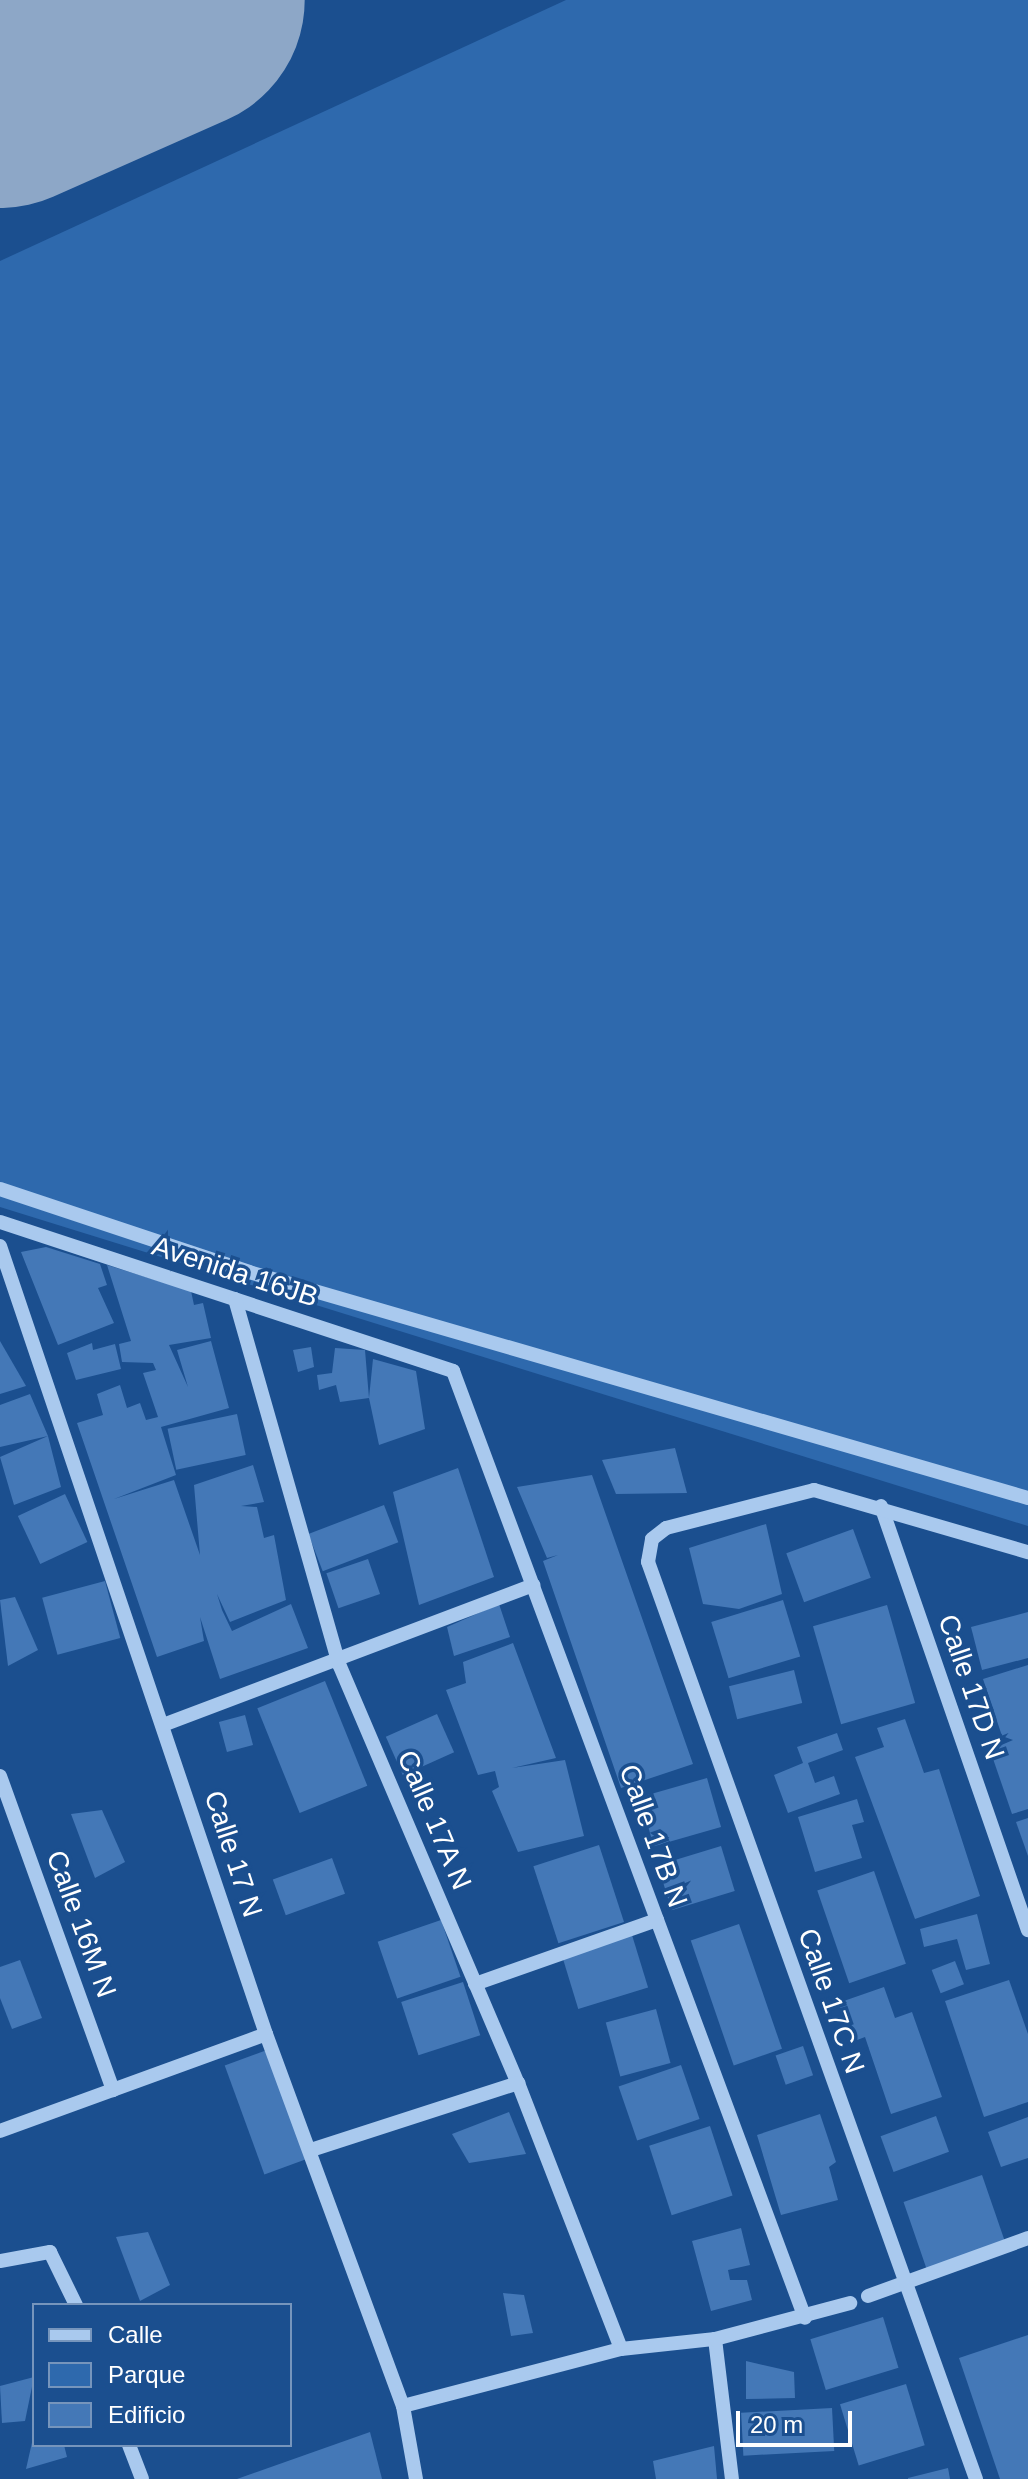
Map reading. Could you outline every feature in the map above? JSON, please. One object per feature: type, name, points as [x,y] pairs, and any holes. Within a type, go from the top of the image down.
[{"type":"street","points":[[0,1189],[249,1272],[1028,1498]]},
{"type":"street","name":"Avenida 16JB","points":[[0,1222],[453,1371]]},
{"type":"street","name":"Calle 17 N","points":[[0,1246],[266,2034],[403,2406],[416,2479]]},
{"type":"street","name":"Calle 17A N","points":[[235,1299],[339,1664],[518,2083],[621,2349]]},
{"type":"street","name":"Calle 17B N","points":[[453,1371],[805,2318]]},
{"type":"street","name":"Calle 17C N","points":[[881,1506],[814,1490],[666,1528],[652,1539],[648,1562],[976,2479]]},
{"type":"street","points":[[881,1506],[1028,1552]]},
{"type":"street","name":"Calle 17D N","points":[[881,1506],[1028,1930]]},
{"type":"street","points":[[163,1725],[339,1664],[533,1585]]},
{"type":"street","name":"Calle 16M N","points":[[0,1776],[113,2090]]},
{"type":"street","points":[[475,1984],[657,1920]]},
{"type":"street","points":[[0,2131],[266,2034]]},
{"type":"street","points":[[311,2150],[518,2083]]},
{"type":"street","points":[[868,2296],[1028,2238]]},
{"type":"street","points":[[0,2261],[50,2252],[75,2303]]},
{"type":"street","points":[[403,2406],[621,2349],[715,2339],[805,2318],[850,2303]]},
{"type":"street","points":[[715,2339],[732,2479]]},
{"type":"street","points":[[130,2447],[142,2479]]},
{"type":"green space","points":[[566,0],[1028,0],[1028,1526],[0,1207],[0,261]]},
{"type":"building","points":[[46,1247],[100,1264],[107,1285],[98,1288],[114,1323],[58,1345],[21,1252]]},
{"type":"building","points":[[107,1265],[191,1291],[194,1305],[203,1303],[211,1338],[169,1345],[188,1387],[177,1350],[211,1341],[229,1408],[161,1427],[176,1475],[114,1499],[174,1480],[200,1555],[194,1485],[253,1465],[264,1502],[241,1506],[257,1507],[264,1538],[274,1535],[286,1600],[230,1622],[217,1594],[232,1631],[291,1604],[308,1648],[220,1679],[200,1617],[204,1641],[157,1657],[77,1423],[103,1415],[97,1394],[120,1385],[127,1408],[140,1403],[146,1420],[158,1417],[143,1373],[156,1370],[153,1363],[122,1362],[119,1344],[131,1341]]},
{"type":"building","points":[[0,1341],[26,1386],[0,1394]]},
{"type":"building","points":[[92,1343],[93,1350],[115,1344],[121,1369],[76,1380],[67,1353]]},
{"type":"building","points":[[311,1347],[314,1367],[298,1372],[293,1350]]},
{"type":"building","points":[[335,1348],[365,1350],[369,1398],[340,1402],[336,1385],[319,1390],[317,1375],[332,1373]]},
{"type":"building","points":[[373,1359],[416,1371],[425,1429],[379,1445],[369,1398]]},
{"type":"building","points":[[30,1394],[48,1436],[0,1447],[0,1405]]},
{"type":"building","points":[[237,1414],[246,1455],[176,1470],[168,1429]]},
{"type":"building","points":[[48,1436],[61,1487],[14,1505],[0,1457]]},
{"type":"building","points":[[675,1448],[687,1493],[616,1494],[602,1460]]},
{"type":"building","points":[[458,1468],[494,1577],[419,1605],[393,1492]]},
{"type":"building","points":[[592,1475],[693,1764],[621,1788],[543,1561],[558,1555],[547,1558],[517,1487]]},
{"type":"building","points":[[65,1494],[87,1542],[40,1564],[18,1516]]},
{"type":"building","points":[[384,1505],[398,1542],[323,1571],[308,1534]]},
{"type":"building","points":[[766,1524],[782,1594],[739,1609],[703,1604],[689,1548]]},
{"type":"building","points":[[853,1529],[871,1578],[804,1602],[786,1553]]},
{"type":"building","points":[[368,1559],[380,1594],[338,1608],[326,1573]]},
{"type":"building","points":[[105,1581],[120,1638],[57,1655],[42,1598]]},
{"type":"building","points":[[15,1597],[38,1650],[8,1666],[0,1600]]},
{"type":"building","points":[[783,1600],[800,1656],[729,1678],[711,1622]]},
{"type":"building","points":[[499,1604],[510,1637],[454,1656],[447,1627]]},
{"type":"building","points":[[887,1605],[915,1703],[841,1724],[813,1626]]},
{"type":"building","points":[[1028,1612],[1028,1658],[982,1670],[971,1627]]},
{"type":"building","points":[[513,1643],[556,1758],[512,1768],[565,1760],[584,1836],[518,1852],[492,1791],[499,1787],[495,1771],[478,1775],[446,1690],[466,1683],[463,1662]]},
{"type":"building","points":[[1028,1665],[1028,1809],[1012,1814],[990,1750],[1013,1740],[1002,1736],[983,1679]]},
{"type":"building","points":[[794,1670],[802,1703],[737,1719],[729,1686]]},
{"type":"building","points":[[325,1681],[367,1786],[300,1813],[257,1708]]},
{"type":"building","points":[[437,1714],[454,1752],[403,1775],[386,1737]]},
{"type":"building","points":[[245,1715],[253,1745],[227,1752],[219,1722]]},
{"type":"building","points":[[905,1719],[924,1773],[939,1769],[980,1896],[915,1919],[855,1757],[884,1747],[877,1728]]},
{"type":"building","points":[[837,1733],[843,1750],[808,1763],[815,1783],[834,1776],[840,1794],[788,1813],[774,1775],[803,1763],[797,1747]]},
{"type":"building","points":[[707,1778],[721,1827],[654,1846],[640,1797]]},
{"type":"building","points":[[857,1799],[864,1822],[852,1825],[862,1858],[815,1872],[798,1817]]},
{"type":"building","points":[[102,1810],[125,1862],[95,1878],[71,1814]]},
{"type":"building","points":[[1028,1818],[1028,1856],[1016,1822]]},
{"type":"building","points":[[599,1845],[624,1922],[558,1943],[533,1866]]},
{"type":"building","points":[[721,1846],[735,1891],[672,1910],[658,1865]]},
{"type":"building","points":[[332,1858],[345,1894],[286,1915],[273,1880]]},
{"type":"building","points":[[874,1871],[906,1964],[849,1983],[817,1891]]},
{"type":"building","points":[[977,1914],[990,1964],[966,1970],[957,1939],[924,1947],[920,1929]]},
{"type":"building","points":[[441,1920],[461,1977],[397,1999],[378,1942]]},
{"type":"building","points":[[739,1924],[782,2049],[734,2065],[691,1941]]},
{"type":"building","points":[[632,1935],[648,1988],[578,2009],[562,1956]]},
{"type":"building","points":[[20,1960],[42,2018],[12,2029],[0,1998],[0,1967]]},
{"type":"building","points":[[955,1961],[964,1984],[941,1993],[932,1970]]},
{"type":"building","points":[[1009,1980],[1028,2034],[1028,2102],[984,2117],[945,2001]]},
{"type":"building","points":[[463,1982],[480,2035],[418,2055],[401,2002]]},
{"type":"building","points":[[884,1987],[895,2018],[912,2012],[942,2097],[891,2114],[865,2037],[852,2042],[838,2003]]},
{"type":"building","points":[[656,2009],[670,2063],[620,2077],[606,2022]]},
{"type":"building","points":[[803,2046],[813,2075],[786,2085],[776,2055]]},
{"type":"building","points":[[267,2050],[307,2159],[264,2174],[225,2065]]},
{"type":"building","points":[[681,2065],[700,2119],[637,2140],[619,2086]]},
{"type":"building","points":[[509,2112],[526,2154],[469,2163],[452,2134]]},
{"type":"building","points":[[820,2114],[836,2162],[829,2167],[838,2200],[781,2215],[757,2135]]},
{"type":"building","points":[[936,2116],[949,2152],[894,2172],[881,2136]]},
{"type":"building","points":[[1028,2117],[1028,2158],[1001,2167],[988,2132]]},
{"type":"building","points":[[710,2126],[733,2195],[672,2215],[649,2146]]},
{"type":"building","points":[[982,2175],[1005,2243],[927,2270],[904,2202]]},
{"type":"building","points":[[741,2228],[750,2265],[728,2270],[730,2280],[747,2280],[752,2300],[711,2311],[692,2241]]},
{"type":"building","points":[[148,2232],[170,2285],[140,2301],[116,2237]]},
{"type":"building","points":[[503,2293],[524,2295],[533,2333],[511,2336]]},
{"type":"building","points":[[883,2317],[898,2368],[826,2390],[810,2339]]},
{"type":"building","points":[[1028,2335],[1028,2479],[1000,2479],[959,2358]]},
{"type":"building","points":[[746,2361],[794,2372],[795,2398],[746,2399]]},
{"type":"building","points":[[32,2378],[25,2421],[2,2423],[0,2386]]},
{"type":"building","points":[[906,2384],[925,2445],[859,2465],[840,2404]]},
{"type":"building","points":[[832,2408],[834,2451],[743,2456],[741,2413]]},
{"type":"building","points":[[370,2432],[382,2479],[237,2479]]},
{"type":"building","points":[[32,2442],[32,2447],[64,2447],[67,2457],[26,2469]]},
{"type":"building","points":[[714,2446],[717,2479],[656,2479],[653,2461]]},
{"type":"building","points":[[948,2468],[950,2479],[908,2479],[908,2478]]},
{"type":"runway","points":[[0,77],[174,0]]}]
